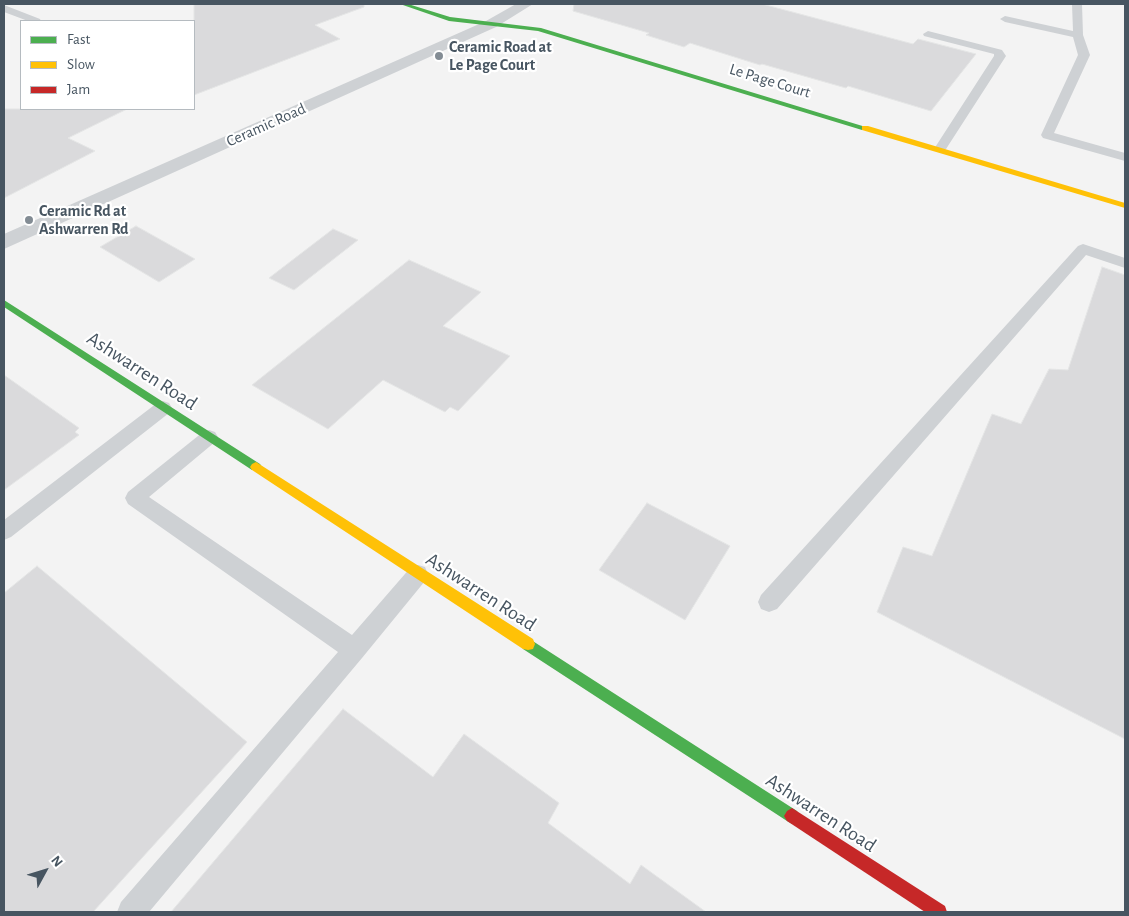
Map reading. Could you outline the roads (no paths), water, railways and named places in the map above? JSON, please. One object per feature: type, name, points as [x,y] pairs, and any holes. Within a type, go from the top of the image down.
[{"type":"street","name":"Le Page Court","points":[[402,4],[449,19],[538,29],[1125,206]]},
{"type":"street","name":"Ceramic Road","points":[[4,242],[491,24],[526,4]]},
{"type":"street","name":"Ashwarren Road","points":[[4,303],[938,912]]},
{"type":"lane","points":[[1077,4],[1078,35],[1084,55],[1047,135],[1125,157]]},
{"type":"lane","points":[[4,8],[34,20]]},
{"type":"lane","points":[[1005,19],[1078,35]]},
{"type":"lane","points":[[928,34],[998,52],[1000,56],[940,149]]},
{"type":"lane","points":[[769,602],[1082,249],[1125,263]]},
{"type":"lane","points":[[4,531],[163,408]]},
{"type":"lane","points":[[209,437],[135,498],[354,650]]},
{"type":"lane","points":[[131,912],[418,574]]},
{"type":"place","name":"Ceramic Road at Le Page Court","points":[[439,56]]},
{"type":"place","name":"Ceramic Rd at Ashwarren Rd","points":[[29,220]]}]
